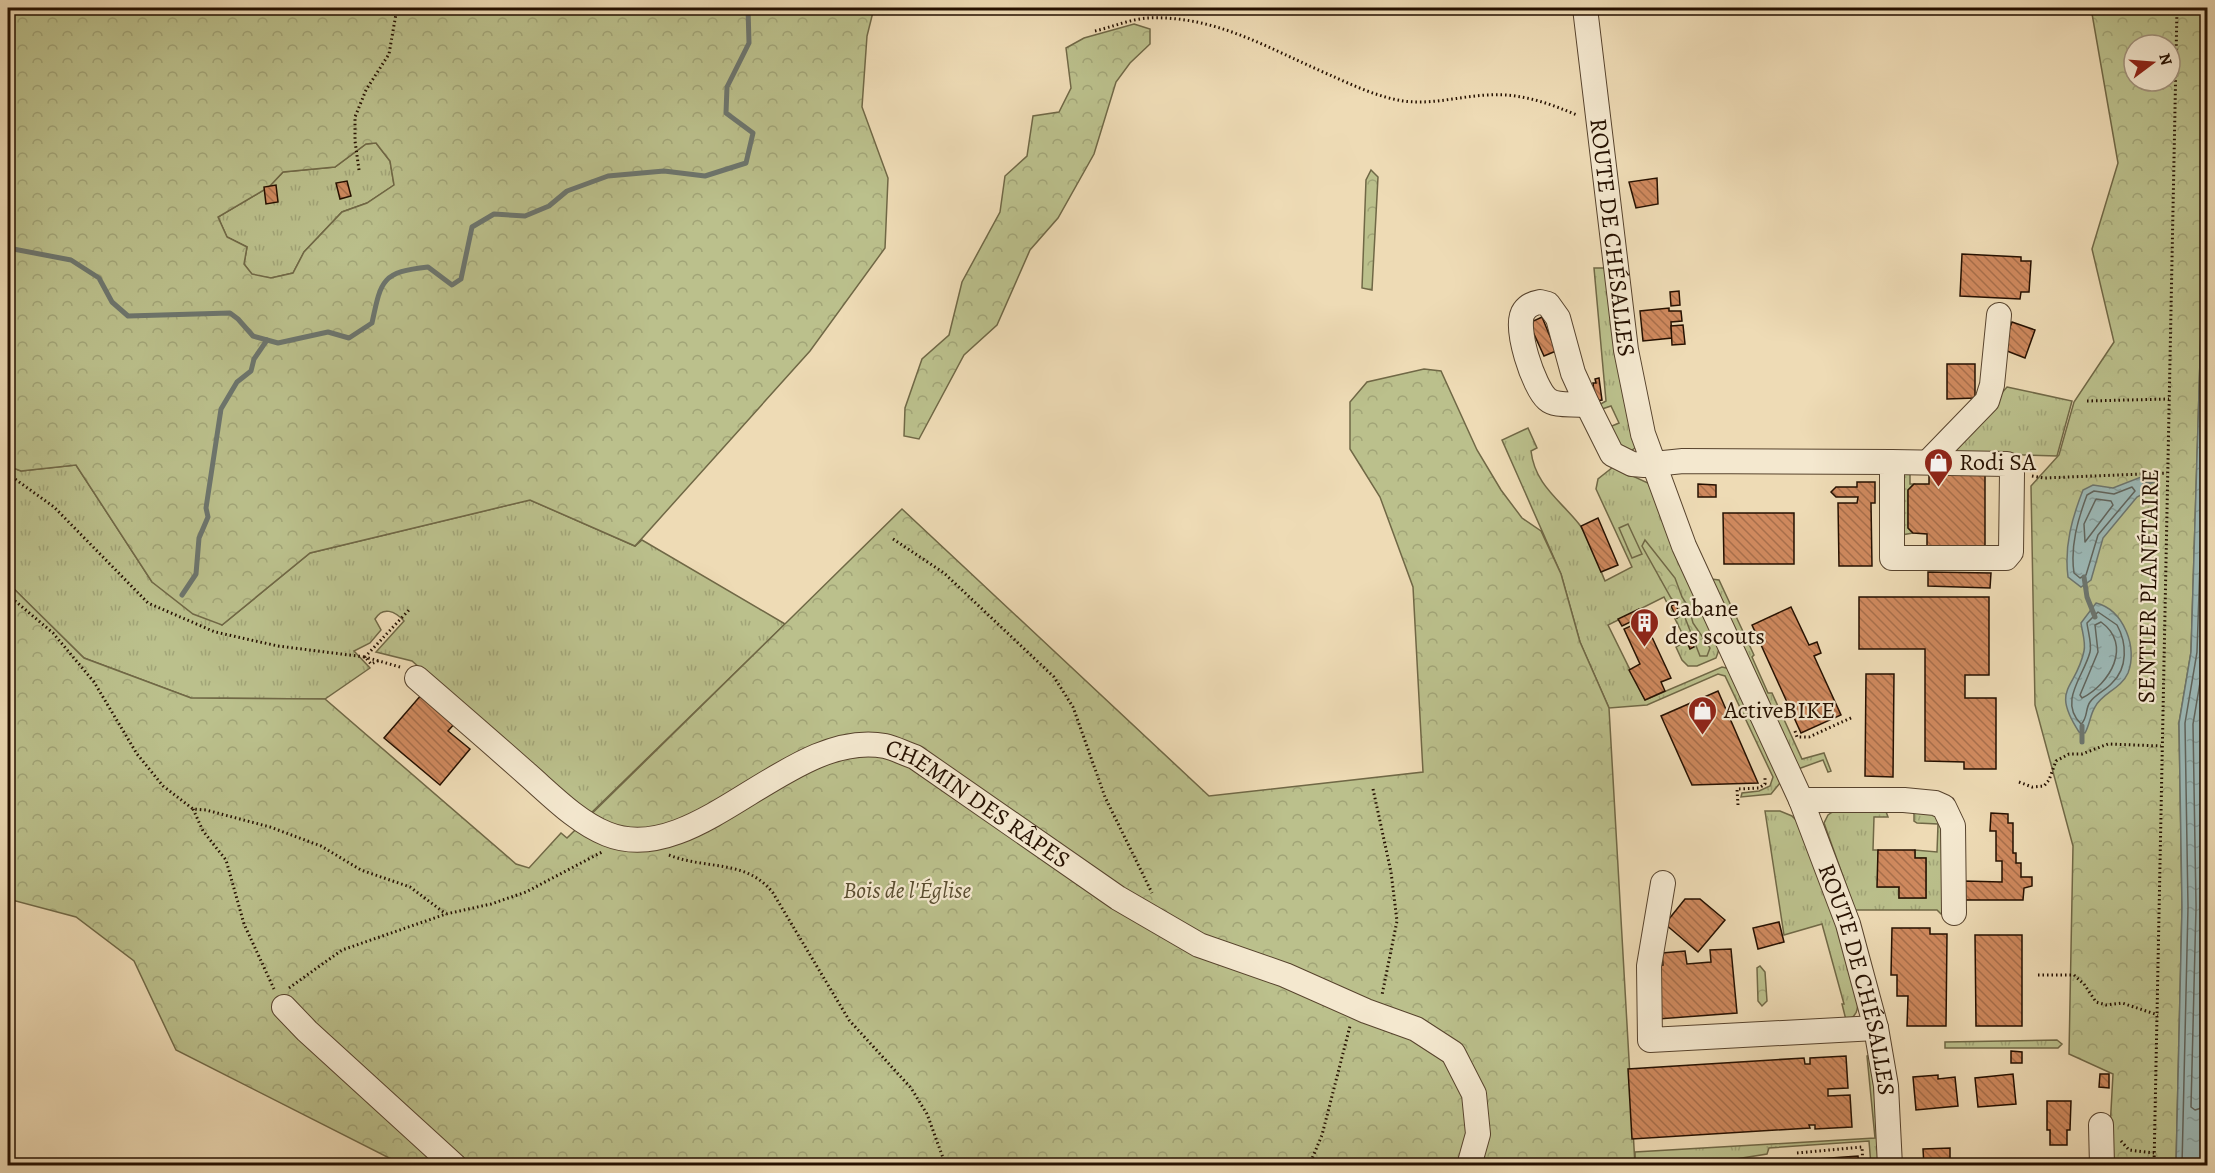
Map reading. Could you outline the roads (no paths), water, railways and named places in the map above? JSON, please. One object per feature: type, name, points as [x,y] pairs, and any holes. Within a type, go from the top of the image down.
[{"type":"street","name":"ROUTE DE CHÉSALLES","points":[[1585,8],[1633,392],[1652,464],[1688,556],[1801,800],[1848,924],[1876,1028],[1886,1086],[1890,1166]]},
{"type":"street","points":[[1928,462],[1987,401],[1992,385],[1999,315]]},
{"type":"street","points":[[1588,406],[1612,454],[1632,464],[1683,461],[1928,462],[2007,464],[2012,473],[2011,552],[2006,558],[1892,558],[1892,462]]},
{"type":"street","name":"CHEMIN DES RÂPES","points":[[417,678],[566,807],[605,834],[614,837],[648,840],[688,828],[813,757],[850,746],[885,746],[915,757],[1118,898],[1199,945],[1285,975],[1366,1011],[1416,1029],[1453,1053],[1474,1094],[1478,1134],[1469,1166]]},
{"type":"street","points":[[1801,800],[1904,800],[1935,803],[1944,807],[1953,826],[1954,913]]},
{"type":"street","points":[[1663,883],[1649,966],[1650,1040],[1876,1028]]},
{"type":"street","points":[[281,1001],[308,1031],[455,1166]]},
{"type":"street","points":[[2101,1125],[2102,1166]]},
{"type":"water","points":[[2207,132],[2207,1066],[2202,1165],[2176,1166],[2182,907],[2179,723],[2191,652]]},
{"type":"water","points":[[2141,477],[2150,481],[2150,490],[2137,497],[2103,538],[2091,580],[2081,587],[2068,577],[2067,554],[2072,522],[2083,490],[2093,485],[2113,488]]},
{"type":"water","points":[[2096,603],[2114,613],[2121,622],[2130,642],[2131,663],[2121,683],[2098,702],[2085,733],[2079,732],[2071,717],[2066,706],[2066,697],[2084,651],[2081,623]]},
{"type":"waterway","points":[[8,248],[71,260],[99,278],[112,302],[128,316],[230,313],[253,336],[278,343],[328,332],[349,338],[372,323],[378,297],[386,281],[392,276],[428,267],[452,285],[461,279],[472,227],[494,214],[525,216],[549,206],[567,191],[608,176],[664,171],[705,176],[746,163],[753,133],[726,113],[727,87],[749,43],[748,8]]},
{"type":"waterway","points":[[182,595],[196,574],[199,538],[208,517],[206,508],[221,409],[237,382],[251,371],[254,359],[267,340]]},
{"type":"waterway","points":[[2145,483],[2156,480]]},
{"type":"waterway","points":[[2084,577],[2087,597],[2095,617]]},
{"type":"waterway","points":[[2082,726],[2082,742]]},
{"type":"place","name":"Rodi SA","points":[[1938,488]]},
{"type":"place","name":"Cabane des scouts","points":[[1644,648]]},
{"type":"place","name":"ActiveBIKE","points":[[1703,736]]},
{"type":"park label","name":"Bois de l'Église","points":[[907,890]]}]
